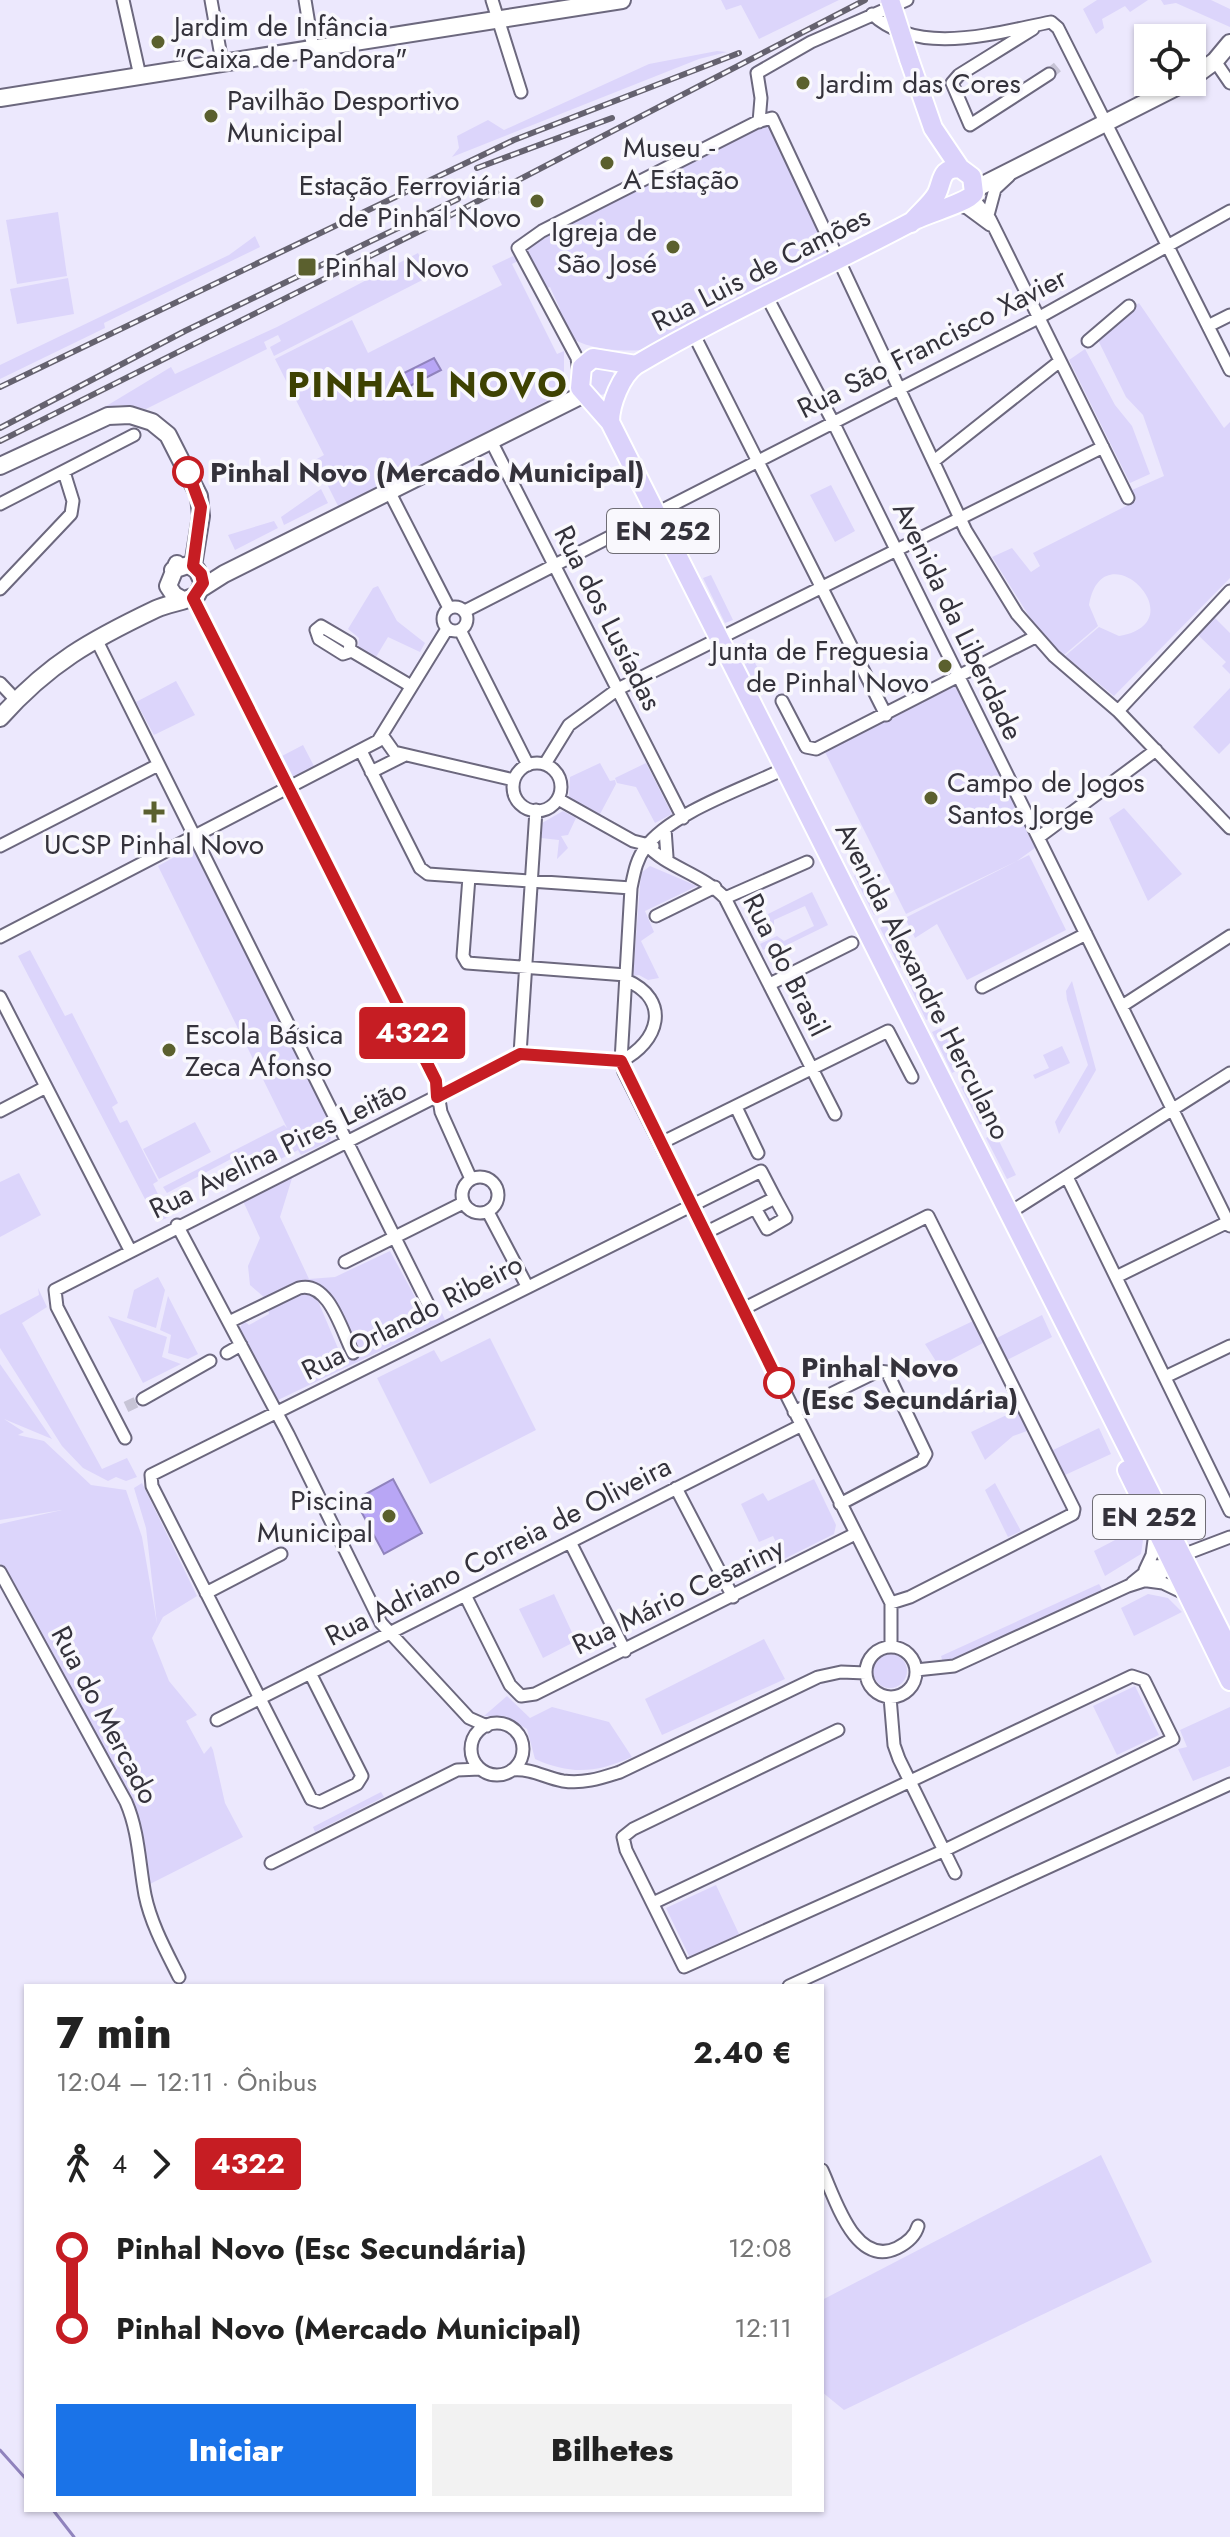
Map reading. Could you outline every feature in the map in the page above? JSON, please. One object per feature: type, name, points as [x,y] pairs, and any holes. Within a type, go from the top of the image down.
[{"type":"main road","points":[[0,98],[622,0]]},
{"type":"main road","points":[[890,0],[936,135],[959,188],[1014,172],[1160,96]]},
{"type":"main road","points":[[1206,68],[1230,43]]},
{"type":"main road","name":"Rua Luis de Camões","points":[[610,422],[611,405],[636,365],[911,223],[959,188]]},
{"type":"main road","points":[[581,389],[584,356]]},
{"type":"main road","name":"Rua Luis de Camões","points":[[584,356],[636,365]]},
{"type":"main road","points":[[581,389],[603,401],[620,389],[615,362]]},
{"type":"main road","points":[[171,575],[174,595],[224,574],[490,439],[581,389]]},
{"type":"main road","name":"EN 252","points":[[581,389],[610,422],[718,640]]},
{"type":"main road","points":[[0,466],[111,415],[130,415],[149,420],[162,429],[172,441],[199,496],[201,516],[195,536],[140,617]]},
{"type":"main road","points":[[194,585],[195,536]]},
{"type":"main road","points":[[171,575],[182,565],[194,585]]},
{"type":"main road","points":[[0,718],[50,668],[194,585]]},
{"type":"main road","name":"Avenida Alexandre Herculano","points":[[718,640],[1077,1349],[1178,1562],[1230,1651]]},
{"type":"main road","name":"Avenida Alexandre Herculano","points":[[1077,1349],[1154,1529],[1178,1562],[1187,1595],[1230,1681]]},
{"type":"street","points":[[123,0],[140,76]]},
{"type":"street","points":[[211,0],[222,62]]},
{"type":"street","points":[[305,0],[313,49]]},
{"type":"street","points":[[492,0],[521,92]]},
{"type":"street","points":[[759,122],[761,98],[757,73],[811,42],[907,0]]},
{"type":"street","points":[[872,14],[886,27],[909,37],[973,35],[1051,22],[1058,28],[1067,61],[1106,125],[1230,370]]},
{"type":"street","points":[[1040,24],[959,75],[952,83],[970,125],[1049,74]]},
{"type":"street","points":[[1215,61],[1230,83]]},
{"type":"street","points":[[584,356],[518,248],[531,236],[772,118],[960,519],[1017,614],[1035,637],[1118,711],[1230,828]]},
{"type":"street","points":[[991,222],[995,189],[1014,172]]},
{"type":"street","points":[[959,188],[967,208],[991,222]]},
{"type":"street","points":[[959,188],[991,222],[1128,498]]},
{"type":"street","name":"Rua São Francisco Xavier","points":[[465,611],[1038,318],[1230,211]]},
{"type":"street","name":"Avenida da Liberdade","points":[[767,297],[833,422],[1229,1224]]},
{"type":"street","points":[[1088,341],[1129,306]]},
{"type":"street","points":[[1208,326],[1230,315]]},
{"type":"street","points":[[694,335],[886,715]]},
{"type":"street","points":[[934,461],[1060,361]]},
{"type":"street","points":[[0,504],[134,435]]},
{"type":"street","name":"Rua dos Lusíadas","points":[[490,439],[683,818]]},
{"type":"street","points":[[545,764],[569,725],[618,689],[1103,447]]},
{"type":"street","points":[[0,589],[71,514],[73,501],[64,472]]},
{"type":"street","points":[[389,491],[449,608]]},
{"type":"street","points":[[194,585],[288,789],[436,1081],[437,1097],[471,1179]]},
{"type":"street","points":[[1118,711],[1230,591]]},
{"type":"street","points":[[0,937],[378,741],[411,686],[454,629],[467,620],[465,611],[458,607],[449,608]]},
{"type":"street","points":[[449,608],[443,618],[454,629],[528,765]]},
{"type":"street","points":[[782,701],[806,747],[816,749],[1035,637]]},
{"type":"street","points":[[96,639],[432,1312]]},
{"type":"street","points":[[350,650],[411,686]]},
{"type":"street","points":[[0,683],[16,700]]},
{"type":"street","points":[[382,735],[394,752],[508,781],[514,780],[528,765],[545,764]]},
{"type":"street","points":[[1039,837],[1156,750]]},
{"type":"street","points":[[361,751],[420,868],[433,876],[631,888]]},
{"type":"street","points":[[371,772],[405,755]]},
{"type":"street","points":[[514,780],[518,800],[536,810],[548,807],[558,799],[559,779],[545,764]]},
{"type":"street","points":[[0,846],[158,765]]},
{"type":"street","points":[[784,769],[683,818],[647,845],[635,867],[631,888],[621,1061],[800,1426],[891,1603],[891,1647]]},
{"type":"street","name":"Rua do Brasil","points":[[558,799],[633,841],[647,845],[715,887],[725,898],[835,1114]]},
{"type":"street","points":[[469,877],[465,960],[470,965],[526,968],[626,978],[648,996],[655,1019],[645,1046],[621,1061],[520,1054],[526,968],[536,810]]},
{"type":"street","points":[[635,867],[648,858],[666,858],[665,829]]},
{"type":"street","points":[[725,898],[807,862]]},
{"type":"street","points":[[656,916],[715,887]]},
{"type":"street","points":[[982,987],[1086,934]]},
{"type":"street","points":[[1122,1006],[1230,936]]},
{"type":"street","points":[[770,984],[852,943]]},
{"type":"street","points":[[0,997],[130,1250]]},
{"type":"street","points":[[661,1143],[888,1031],[912,1077]]},
{"type":"street","name":"Rua Avelina Pires Leitão","points":[[112,1412],[57,1307],[55,1290],[177,1225],[520,1054]]},
{"type":"street","points":[[1009,1213],[1230,1073]]},
{"type":"street","points":[[0,1111],[46,1087]]},
{"type":"street","points":[[736,1107],[758,1153]]},
{"type":"street","name":"Rua Orlando Ribeiro","points":[[206,1593],[152,1486],[150,1478],[154,1473],[761,1171],[775,1198]]},
{"type":"street","points":[[1067,1177],[1230,1511]]},
{"type":"street","points":[[486,1178],[496,1187],[496,1202],[488,1212],[472,1212],[463,1203],[463,1188],[471,1179],[486,1178]]},
{"type":"street","points":[[705,1233],[755,1208],[775,1198],[786,1218],[767,1229],[755,1208]]},
{"type":"street","points":[[345,1262],[463,1203]]},
{"type":"street","points":[[488,1212],[527,1286]]},
{"type":"street","points":[[743,1309],[928,1216],[1074,1509],[1073,1514],[910,1597],[891,1603]]},
{"type":"street","points":[[1116,1277],[1229,1224]]},
{"type":"street","points":[[177,1225],[388,1633],[469,1718],[487,1726]]},
{"type":"street","points":[[229,1322],[299,1288],[311,1286],[323,1294],[353,1353]]},
{"type":"street","points":[[227,1353],[241,1345]]},
{"type":"street","points":[[1165,1377],[1230,1346]]},
{"type":"street","points":[[143,1399],[210,1361]]},
{"type":"street","points":[[794,1412],[878,1371],[887,1372],[926,1454],[922,1461],[840,1504]]},
{"type":"street","points":[[125,1438],[112,1412],[126,1407]]},
{"type":"street","name":"Rua Adriano Correia de Oliveira","points":[[217,1720],[800,1426]]},
{"type":"street","points":[[676,1488],[733,1597]]},
{"type":"street","points":[[1136,1581],[1153,1552],[1154,1529]]},
{"type":"street","name":"Rua Mário Cesariny","points":[[465,1595],[510,1685],[521,1696],[535,1694],[855,1534]]},
{"type":"street","points":[[916,1670],[954,1666],[1136,1581],[1164,1574],[1188,1553],[1230,1537]]},
{"type":"street","points":[[570,1542],[625,1651]]},
{"type":"street","points":[[281,1554],[206,1593],[311,1799],[323,1802],[357,1784],[362,1776],[310,1673]]},
{"type":"street","name":"Rua do Mercado","points":[[0,1572],[126,1802],[137,1827],[146,1899],[161,1942],[179,1977]]},
{"type":"street","points":[[1136,1581],[1163,1583],[1187,1595]]},
{"type":"street","points":[[890,1697],[871,1687],[866,1673],[876,1652],[891,1647],[905,1651],[916,1670]]},
{"type":"street","points":[[890,1697],[909,1689],[916,1670]]},
{"type":"street","points":[[271,1863],[457,1770],[480,1769],[496,1775],[512,1770],[537,1772],[562,1781],[589,1782],[620,1772],[818,1677],[841,1672],[866,1673]]},
{"type":"street","points":[[653,1903],[1132,1676],[1144,1680],[1173,1739],[945,1850],[684,1967],[653,1903],[623,1837],[633,1829],[838,1730]]},
{"type":"street","points":[[890,1697],[894,1745],[955,1873]]},
{"type":"street","points":[[469,1718],[480,1769]]},
{"type":"street","points":[[457,1770],[478,1730],[504,1725],[516,1732],[523,1754],[537,1772]]},
{"type":"street","points":[[512,1770],[523,1754]]},
{"type":"street","points":[[793,1984],[1230,1784]]},
{"type":"street","points":[[824,2174],[854,2235],[867,2249],[882,2253],[894,2250],[907,2242],[918,2226]]},
{"type":"shaded area","points":[[721,0],[839,0],[759,39],[741,5],[726,10]]},
{"type":"shaded area","points":[[1097,0],[1148,0],[1130,12],[1125,6],[1102,19],[1104,28],[1096,34],[1083,9]]},
{"type":"shaded area","points":[[1161,0],[1211,0],[1230,9],[1230,27],[1176,3],[1164,5]]},
{"type":"shaded area","points":[[717,51],[727,52],[699,59],[452,157],[459,148],[457,136],[488,120],[504,130],[649,64]]},
{"type":"shaded area","points":[[763,124],[773,125],[832,256],[641,350],[592,346],[567,334],[555,312],[560,309],[550,287],[544,289],[527,252],[531,242]]},
{"type":"shaded area","points":[[58,212],[67,276],[17,284],[6,220]]},
{"type":"shaded area","points":[[255,236],[260,247],[104,323],[105,328],[0,379],[0,365],[229,255]]},
{"type":"shaded area","points":[[418,253],[426,268],[437,263],[440,271],[274,356],[270,347],[281,341],[278,335],[264,342],[267,349],[146,409],[120,405],[103,408],[171,367],[175,374],[277,327]]},
{"type":"shaded area","points":[[513,256],[518,261],[512,264],[557,354],[564,351],[564,376],[554,397],[341,508],[338,506],[315,460],[324,455],[275,359],[352,320],[368,353],[502,285],[492,266]]},
{"type":"shaded area","points":[[68,278],[74,314],[17,324],[10,289]]},
{"type":"shaded area","points":[[1139,303],[1224,428],[1230,422],[1230,578],[1114,696],[1065,656],[1099,627],[1119,636],[1141,628],[1150,615],[1148,600],[1139,586],[1126,577],[1111,575],[1098,583],[1089,605],[1098,626],[1064,655],[1039,632],[992,557],[1012,548],[1031,572],[1040,566],[1033,553],[1136,501],[1132,490],[1164,476],[1143,415],[1126,397],[1097,338]]},
{"type":"shaded area","points":[[1085,349],[1115,405],[1132,426],[1150,474],[1130,483],[1069,360]]},
{"type":"shaded area","points":[[434,358],[441,370],[402,390],[398,376]]},
{"type":"shaded area","points":[[600,365],[606,366],[614,374],[614,386],[606,394],[600,395],[594,394],[586,386],[585,380],[586,374],[594,366]]},
{"type":"shaded area","points":[[831,485],[855,531],[835,542],[810,495]]},
{"type":"shaded area","points":[[321,489],[328,503],[284,525],[281,517]]},
{"type":"shaded area","points":[[274,521],[278,528],[235,550],[228,535]]},
{"type":"shaded area","points":[[711,575],[733,620],[725,623],[703,578]]},
{"type":"shaded area","points":[[378,586],[397,621],[425,643],[420,652],[388,637],[376,657],[358,647],[359,638],[348,629],[373,588]]},
{"type":"shaded area","points":[[1215,618],[1230,633],[1230,674],[1222,666],[1226,662],[1198,635]]},
{"type":"shaded area","points":[[744,643],[766,683],[758,690],[736,647]]},
{"type":"shaded area","points":[[176,681],[195,715],[154,735],[136,702]]},
{"type":"shaded area","name":"Campo de Jogos Santos Jorge","points":[[958,683],[1039,845],[1017,861],[906,914],[824,750]]},
{"type":"shaded area","points":[[1230,688],[1230,743],[1219,754],[1193,727]]},
{"type":"shaded area","points":[[303,745],[315,768],[290,779],[280,757]]},
{"type":"shaded area","points":[[600,763],[610,781],[615,780],[616,784],[600,814],[569,798],[570,777]]},
{"type":"shaded area","points":[[646,763],[672,814],[655,823],[636,787],[617,783],[615,778]]},
{"type":"shaded area","points":[[1124,808],[1182,874],[1148,901],[1109,818]]},
{"type":"shaded area","points":[[563,811],[576,818],[568,835],[561,836],[568,848],[557,859],[559,840],[541,838],[542,823]]},
{"type":"shaded area","points":[[191,848],[198,848],[334,1121],[330,1141],[301,1155],[298,1150],[242,1179],[231,1159],[167,1193],[163,1187],[284,1125],[287,1128],[158,866]]},
{"type":"shaded area","points":[[1029,855],[1066,930],[967,980],[937,924],[915,938],[905,918]]},
{"type":"shaded area","points":[[650,866],[697,886],[645,911],[654,932],[641,941],[659,978],[648,980],[639,975],[633,976],[641,873]]},
{"type":"shaded area","points":[[862,872],[882,911],[874,915],[854,876]]},
{"type":"shaded area","points":[[812,892],[828,925],[781,948],[778,942],[763,950],[760,944],[777,936],[784,941],[814,926],[805,906],[774,920],[774,929],[767,932],[763,923],[767,921],[764,916]]},
{"type":"shaded area","points":[[888,924],[909,963],[900,968],[880,928]]},
{"type":"shaded area","points":[[30,950],[65,1016],[72,1013],[118,1103],[112,1107],[120,1123],[127,1120],[158,1181],[153,1184],[169,1217],[157,1222],[18,956]]},
{"type":"shaded area","points":[[915,976],[935,1016],[926,1020],[907,980]]},
{"type":"shaded area","points":[[1072,981],[1096,1070],[1059,1134],[1055,1122],[1088,1065],[1067,1000],[1066,991]]},
{"type":"shaded area","points":[[941,1028],[962,1068],[952,1073],[932,1032]]},
{"type":"shaded area","points":[[1062,1046],[1070,1063],[1035,1079],[1033,1075],[1049,1068],[1043,1055]]},
{"type":"shaded area","points":[[970,1082],[989,1120],[980,1125],[961,1087]]},
{"type":"shaded area","points":[[195,1122],[211,1152],[159,1179],[143,1149]]},
{"type":"shaded area","points":[[995,1133],[1016,1175],[1007,1179],[986,1138]]},
{"type":"shaded area","points":[[19,1173],[41,1215],[0,1237],[0,1182]]},
{"type":"shaded area","points":[[293,1175],[280,1217],[309,1279],[335,1277],[390,1251],[427,1319],[442,1313],[445,1320],[278,1400],[239,1329],[244,1321],[249,1325],[269,1314],[268,1309],[296,1293],[315,1294],[340,1353],[346,1354],[342,1358],[344,1362],[358,1356],[325,1291],[306,1280],[265,1298],[250,1285],[248,1266],[260,1238],[243,1201]]},
{"type":"shaded area","points":[[158,1277],[165,1290],[156,1328],[127,1318],[134,1290]]},
{"type":"shaded area","points":[[38,1288],[47,1307],[22,1323],[102,1469],[127,1458],[137,1477],[126,1481],[116,1477],[108,1481],[83,1468],[62,1446],[0,1348],[0,1315],[39,1295]]},
{"type":"shaded area","points":[[168,1296],[198,1354],[188,1359],[168,1353],[171,1335],[160,1330]]},
{"type":"shaded area","points":[[1042,1315],[1052,1337],[1007,1360],[995,1339]]},
{"type":"shaded area","points":[[108,1316],[167,1337],[162,1357],[181,1364],[143,1383]]},
{"type":"shaded area","points":[[973,1321],[985,1342],[939,1366],[925,1344]]},
{"type":"shaded area","points":[[490,1338],[536,1430],[430,1484],[377,1378],[434,1350],[441,1362]]},
{"type":"shaded area","points":[[0,1364],[52,1439],[4,1419],[24,1432],[18,1435],[44,1441],[91,1485],[126,1490],[142,1537],[157,1624],[146,1528],[134,1488],[142,1483],[197,1596],[163,1617],[152,1638],[169,1681],[197,1715],[186,1721],[204,1754],[211,1746],[213,1750],[225,1803],[243,1837],[148,1885],[138,1825],[0,1563],[0,1524],[62,1510],[0,1520]]},
{"type":"shaded area","points":[[1017,1410],[1027,1431],[1013,1436],[985,1460],[971,1432]]},
{"type":"shaded area","points":[[1099,1428],[1111,1454],[1065,1475],[1051,1451]]},
{"type":"shaded area","name":"Piscina Municipal","points":[[393,1479],[422,1533],[384,1554],[355,1500]]},
{"type":"shaded area","points":[[814,1479],[836,1525],[834,1534],[784,1559],[773,1536],[759,1542],[741,1504],[763,1493],[768,1501]]},
{"type":"shaded area","points":[[995,1483],[1021,1531],[1008,1537],[985,1490]]},
{"type":"shaded area","points":[[1140,1527],[1143,1540],[1141,1554],[1105,1576],[1094,1551]]},
{"type":"shaded area","points":[[1099,1584],[1103,1591],[967,1656],[943,1663],[941,1656]]},
{"type":"shaded area","points":[[554,1594],[576,1641],[543,1658],[519,1609]]},
{"type":"shaded area","points":[[1148,1594],[1168,1598],[1182,1612],[1134,1636],[1121,1608]]},
{"type":"shaded area","points":[[764,1639],[785,1679],[662,1735],[645,1699]]},
{"type":"shaded area","points":[[890,1654],[902,1659],[907,1671],[902,1683],[890,1688],[878,1683],[873,1671],[878,1659]]},
{"type":"shaded area","points":[[1135,1686],[1159,1735],[1117,1755],[1093,1706]]},
{"type":"shaded area","points":[[507,1696],[530,1718],[552,1707],[609,1722],[632,1757],[584,1770],[560,1768],[535,1759],[527,1729],[503,1716],[484,1716]]},
{"type":"shaded area","points":[[1230,1707],[1230,1766],[1193,1781],[1178,1749],[1187,1747],[1180,1730]]},
{"type":"shaded area","points":[[381,1792],[384,1797],[315,1832],[313,1827]]},
{"type":"shaded area","points":[[716,1885],[739,1934],[690,1958],[666,1908]]},
{"type":"shaded area","points":[[1101,2155],[1152,2262],[844,2410],[824,2394],[824,2299]]},
{"type":"waterway","points":[[0,2450],[24,2477]]},
{"type":"waterway","points":[[55,2512],[74,2537]]},
{"type":"tunnel","points":[[1049,74],[1061,64]]},
{"type":"tunnel","points":[[126,1407],[143,1399]]},
{"type":"railway","points":[[0,441],[424,229],[865,0]]},
{"type":"railway","points":[[0,387],[514,140],[739,53]]},
{"type":"railway","points":[[477,168],[612,118]]},
{"type":"railway","points":[[0,428],[185,331],[458,199]]},
{"type":"bus line","name":"4322","points":[[188,472],[201,507],[193,566],[201,574],[203,583],[200,592],[193,598],[436,1081],[437,1097],[520,1054],[621,1061],[779,1383]]},
{"type":"place","name":"Jardim de Infância \"Caixa de Pandora\"","points":[[158,42]]},
{"type":"place","name":"Jardim das Cores","points":[[803,83]]},
{"type":"place","name":"Pavilhão Desportivo Municipal","points":[[211,116]]},
{"type":"place","name":"Museu - A Estação","points":[[607,163]]},
{"type":"place","name":"Estação Ferroviária de Pinhal Novo","points":[[537,201]]},
{"type":"place","name":"Igreja de São José","points":[[673,247]]},
{"type":"place","name":"Pinhal Novo","points":[[307,267]]},
{"type":"place","name":"Pinhal Novo (Mercado Municipal)","points":[[188,472]]},
{"type":"place","name":"Junta de Freguesia de Pinhal Novo","points":[[945,666]]},
{"type":"place","name":"Campo de Jogos Santos Jorge","points":[[931,798]]},
{"type":"place","name":"UCSP Pinhal Novo","points":[[154,812]]},
{"type":"place","name":"Escola Básica Zeca Afonso","points":[[169,1050]]},
{"type":"place","name":"Pinhal Novo (Esc Secundária)","points":[[779,1383]]},
{"type":"place","name":"Piscina Municipal","points":[[389,1516]]},
{"type":"district","name":"PINHAL NOVO","points":[[428,384]]}]
